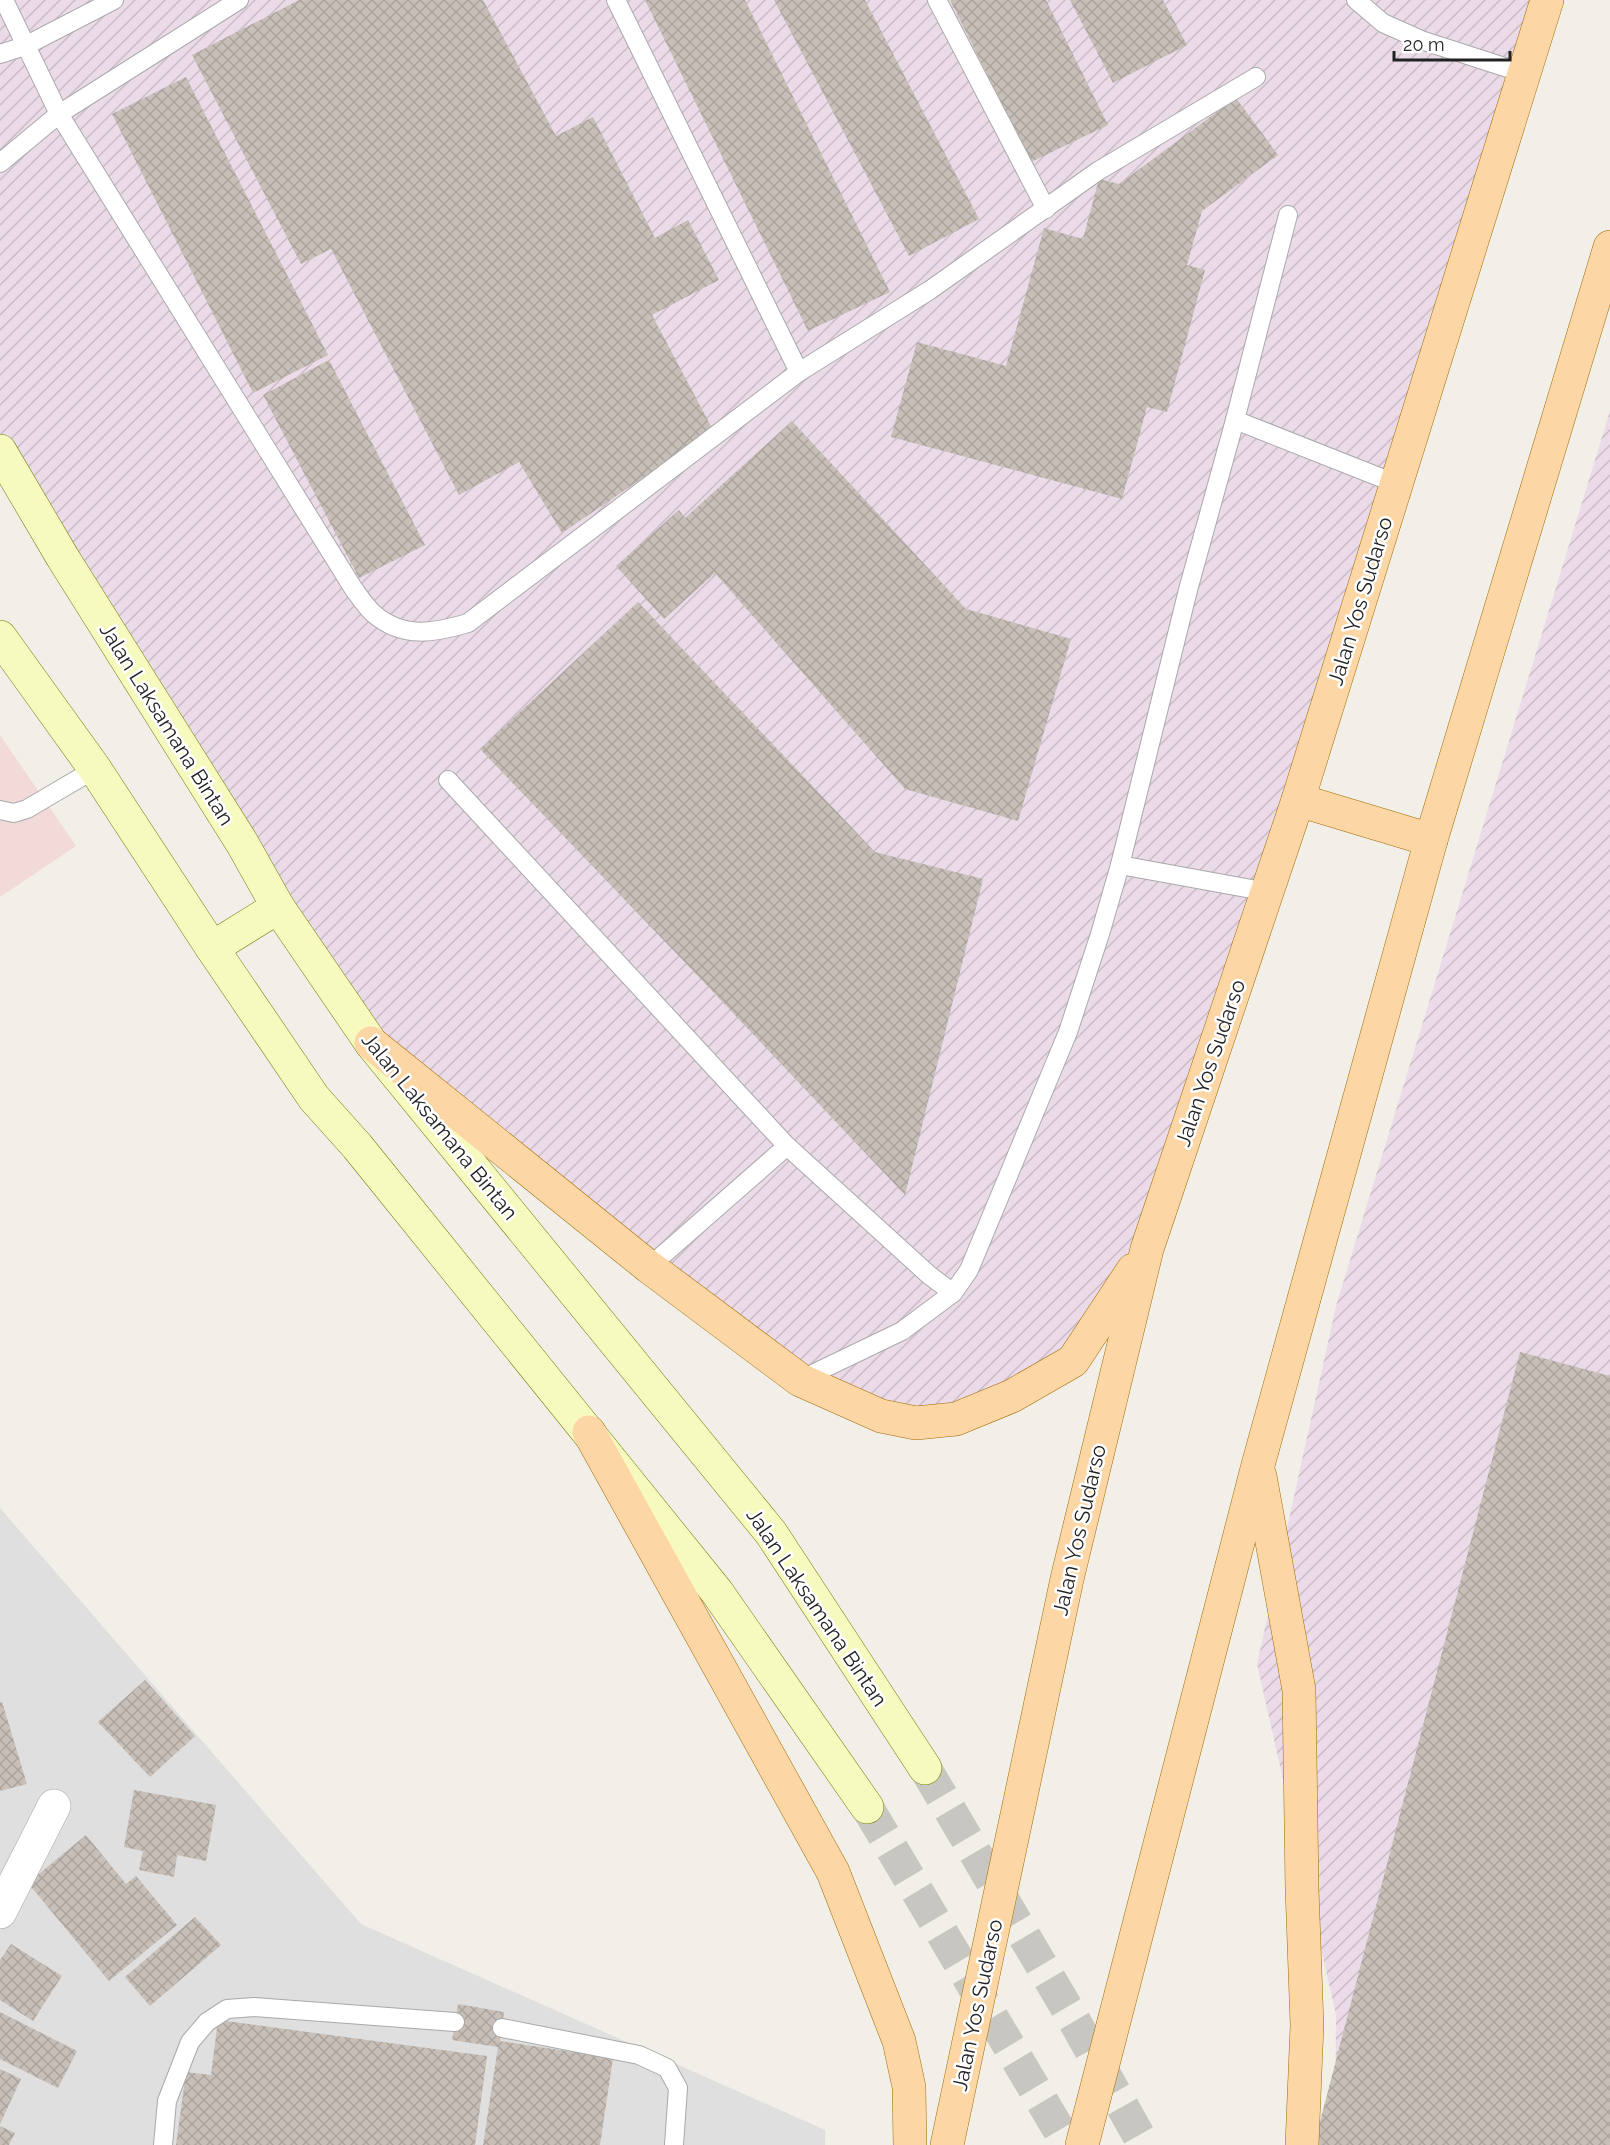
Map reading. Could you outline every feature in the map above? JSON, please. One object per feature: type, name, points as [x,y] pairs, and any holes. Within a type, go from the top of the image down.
[{"type":"main road","name":"Jalan Yos Sudarso","points":[[947,2145],[1067,1579],[1147,1249],[1298,800],[1547,0]]},
{"type":"main road","points":[[1082,2145],[1258,1465],[1431,840],[1610,247]]},
{"type":"main road","name":"Jalan Laksamana Bintan","points":[[0,452],[63,558],[242,843],[278,907],[371,1043],[771,1533],[925,1768]]},
{"type":"main road","points":[[0,637],[95,770],[314,1098],[357,1146],[717,1592],[867,1807]]},
{"type":"main road","points":[[1298,800],[1431,840]]},
{"type":"main road","points":[[212,948],[278,907]]},
{"type":"main road","points":[[371,1043],[648,1267],[800,1380],[881,1416],[916,1422],[956,1419],[1012,1396],[1073,1361],[1147,1249]]},
{"type":"main road","points":[[589,1432],[833,1872],[899,2041],[909,2087],[910,2145]]},
{"type":"main road","points":[[1258,1465],[1299,1690],[1302,1889],[1308,2025],[1302,2145]]},
{"type":"street","points":[[0,1912],[54,1806]]},
{"type":"lane","points":[[4,0],[59,114],[353,588],[372,612],[393,627],[414,631],[440,631],[468,622],[799,372],[930,290],[1098,171],[1256,77]]},
{"type":"lane","points":[[0,54],[25,46],[114,0]]},
{"type":"lane","points":[[0,163],[59,114],[239,0]]},
{"type":"lane","points":[[616,0],[799,372]]},
{"type":"lane","points":[[937,0],[1046,209]]},
{"type":"lane","points":[[1356,0],[1383,23],[1412,36],[1523,73]]},
{"type":"lane","points":[[800,1380],[902,1331],[953,1293],[969,1270],[1068,1032],[1100,934],[1188,590],[1288,215]]},
{"type":"lane","points":[[1235,420],[1396,483]]},
{"type":"lane","points":[[0,810],[14,813],[27,809],[95,770]]},
{"type":"lane","points":[[448,780],[787,1146],[929,1275],[953,1293]]},
{"type":"lane","points":[[1119,865],[1268,892]]},
{"type":"lane","points":[[648,1267],[787,1146]]},
{"type":"lane","points":[[162,2145],[166,2101],[190,2042],[207,2022],[227,2009],[254,2007],[455,2022]]},
{"type":"lane","points":[[502,2028],[639,2055],[667,2068],[678,2088],[674,2145]]},
{"type":"shaded area","points":[[0,0],[1545,0],[1147,1249],[1070,1355],[951,1415],[878,1412],[806,1377],[371,1043],[0,457]]},
{"type":"shaded area","points":[[1610,411],[1610,2145],[1335,2145],[1336,2015],[1257,1664],[1336,1306]]},
{"type":"shaded area","points":[[0,735],[76,846],[0,897]]},
{"type":"shaded area","points":[[0,1508],[361,1924],[825,2130],[825,2145],[0,2145]]},
{"type":"building","points":[[299,0],[483,0],[556,136],[593,117],[655,238],[688,220],[719,280],[652,315],[713,430],[562,533],[519,462],[459,495],[331,249],[301,264],[192,55]]},
{"type":"building","points":[[645,0],[745,0],[890,292],[808,331]]},
{"type":"building","points":[[774,0],[865,0],[979,219],[909,256]]},
{"type":"building","points":[[950,0],[1046,0],[1108,125],[1031,162]]},
{"type":"building","points":[[1070,0],[1163,0],[1187,45],[1113,83]]},
{"type":"building","points":[[186,77],[328,355],[253,393],[112,114]]},
{"type":"building","points":[[1236,98],[1278,155],[1202,211],[1187,265],[1205,270],[1167,412],[1147,407],[1122,499],[891,437],[917,342],[1006,366],[1044,228],[1083,239],[1099,179],[1119,184]]},
{"type":"building","points":[[329,360],[425,545],[359,578],[263,395]]},
{"type":"building","points":[[792,421],[966,609],[1071,639],[1018,821],[905,789],[715,573],[664,619],[616,566],[679,510],[685,518]]},
{"type":"building","points":[[638,602],[875,852],[983,879],[905,1195],[480,749]]},
{"type":"building","points":[[1520,1352],[1610,1376],[1610,2145],[1314,2145]]},
{"type":"building","points":[[145,1680],[195,1736],[150,1777],[98,1722]]},
{"type":"building","points":[[2,1702],[27,1784],[0,1791],[0,1703]]},
{"type":"building","points":[[134,1790],[216,1805],[206,1861],[177,1855],[174,1877],[139,1870],[143,1851],[124,1847]]},
{"type":"building","points":[[86,1835],[126,1884],[136,1876],[177,1925],[109,1981],[28,1883]]},
{"type":"building","points":[[195,1917],[221,1945],[150,2006],[125,1977]]},
{"type":"building","points":[[11,1944],[62,1976],[33,2021],[0,2000],[0,1960]]},
{"type":"building","points":[[458,2004],[504,2012],[500,2041],[613,2058],[600,2145],[483,2145],[498,2047],[452,2040]]},
{"type":"building","points":[[0,2012],[77,2051],[58,2088],[0,2059]]},
{"type":"building","points":[[218,2020],[487,2056],[475,2145],[176,2145],[186,2072],[211,2075]]},
{"type":"building","points":[[0,2069],[21,2079],[0,2124]]},
{"type":"building","points":[[0,2126],[15,2133],[9,2145],[0,2145]]},
{"type":"tunnel","points":[[925,1768],[1075,2022],[1144,2145]]},
{"type":"tunnel","points":[[867,1807],[1068,2145]]}]
